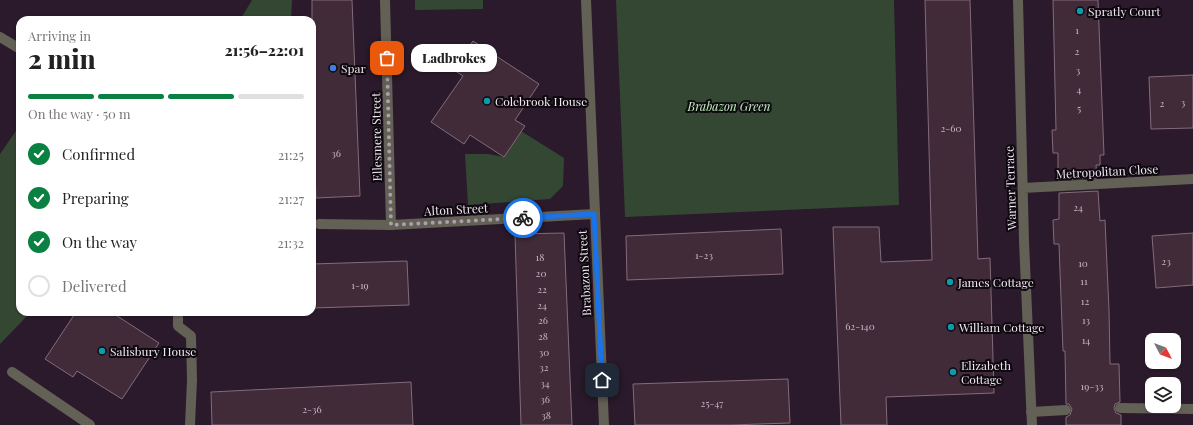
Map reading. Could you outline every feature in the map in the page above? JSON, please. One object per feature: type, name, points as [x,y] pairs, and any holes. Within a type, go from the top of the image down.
[{"type":"street","name":"Ellesmere Street","points":[[385,0],[391,225]]},
{"type":"street","name":"Brabazon Street","points":[[586,0],[604,425]]},
{"type":"street","name":"Warner Terrace","points":[[1018,0],[1028,357],[1032,425]]},
{"type":"street","points":[[0,37],[16,47]]},
{"type":"street","name":"Metropolitan Close","points":[[1023,188],[1193,179]]},
{"type":"street","name":"Alton Street","points":[[319,224],[391,225],[594,214]]},
{"type":"street","points":[[178,316],[178,326],[191,336],[192,380],[190,425]]},
{"type":"street","points":[[12,372],[90,425]]},
{"type":"street","points":[[1120,408],[1193,409]]},
{"type":"street","points":[[1031,412],[1066,410]]},
{"type":"green space","points":[[252,0],[292,0],[291,16],[242,16]]},
{"type":"green space","points":[[415,0],[483,0],[483,9],[415,10]]},
{"type":"green space","name":"Brabazon Green","points":[[616,0],[894,0],[899,205],[625,217]]},
{"type":"green space","points":[[16,131],[16,316],[27,316],[0,344],[0,154]]},
{"type":"green space","points":[[521,131],[564,158],[563,186],[550,199],[468,205],[465,154],[488,154],[504,157]]},
{"type":"building","points":[[312,0],[352,0],[360,196],[316,198],[316,16],[312,16]]},
{"type":"building","points":[[925,0],[970,0],[978,259],[990,258],[994,393],[886,397],[887,425],[841,425],[833,227],[879,227],[881,262],[932,260]]},
{"type":"building","points":[[1053,0],[1098,0],[1104,155],[1100,155],[1100,165],[1096,165],[1097,178],[1058,180],[1058,153],[1053,153],[1052,130],[1056,130]]},
{"type":"building","name":"Colebrook House","points":[[473,41],[539,84],[515,120],[525,126],[504,157],[470,135],[464,144],[431,122],[463,76],[454,70]]},
{"type":"building","points":[[1193,75],[1193,128],[1151,129],[1149,77]]},
{"type":"building","points":[[1098,191],[1100,221],[1105,220],[1110,364],[1119,364],[1120,402],[1115,404],[1114,408],[1116,413],[1121,415],[1121,425],[1066,425],[1066,417],[1070,415],[1072,409],[1069,404],[1066,404],[1065,351],[1063,351],[1059,244],[1054,244],[1053,220],[1059,219],[1059,193]]},
{"type":"building","points":[[781,229],[783,274],[627,280],[626,236]]},
{"type":"building","points":[[564,233],[572,425],[521,425],[515,234]]},
{"type":"building","points":[[1193,233],[1193,285],[1156,288],[1152,236]]},
{"type":"building","points":[[407,261],[409,305],[316,308],[316,264]]},
{"type":"building","name":"Salisbury House","points":[[73,316],[117,316],[159,343],[122,399],[77,371],[73,377],[45,359]]},
{"type":"building","points":[[788,379],[790,423],[730,425],[635,425],[633,384]]},
{"type":"building","points":[[411,382],[413,425],[212,425],[211,392]]},
{"type":"way so far","points":[[387,58],[391,225],[523,218]]},
{"type":"place","name":"Spratly Court","points":[[1080,11]]},
{"type":"place","name":"Ladbrokes","points":[[387,58]]},
{"type":"place","name":"Spar","points":[[333,68]]},
{"type":"place","name":"Colebrook House","points":[[487,101]]},
{"type":"place","name":"James Cottage","points":[[950,282]]},
{"type":"place","name":"William Cottage","points":[[951,327]]},
{"type":"place","name":"Salisbury House","points":[[102,351]]},
{"type":"place","name":"Elizabeth Cottage","points":[[953,372]]},
{"type":"route","points":[[523,218],[594,214],[602,380]]}]
